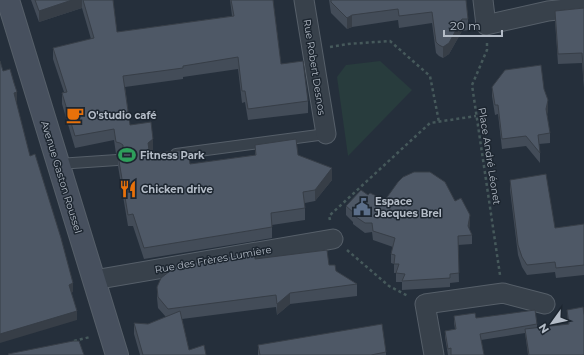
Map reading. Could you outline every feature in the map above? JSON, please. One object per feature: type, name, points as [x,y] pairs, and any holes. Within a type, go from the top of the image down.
[{"type":"main road","name":"Avenue Gaston Roussel","points":[[8,0],[117,355]]},
{"type":"street","name":"Rue Robert Desnos","points":[[304,0],[326,134]]},
{"type":"street","points":[[483,0],[486,25],[548,11],[584,7]]},
{"type":"street","name":"Rue des Frères Lumière","points":[[94,280],[333,239]]},
{"type":"street","points":[[434,355],[425,304],[503,293],[545,304]]},
{"type":"lane","points":[[170,154],[326,134]]},
{"type":"lane","points":[[58,164],[117,160]]},
{"type":"path","name":"Place André Léonet","points":[[486,25],[488,50],[472,85],[503,293]]},
{"type":"path","points":[[312,50],[348,44],[390,41],[430,76],[439,122]]},
{"type":"path","points":[[425,304],[389,286],[333,239],[329,216],[430,123],[476,116]]},
{"type":"path","points":[[74,341],[110,333]]},
{"type":"green space","points":[[380,61],[412,90],[348,156],[337,77],[346,65]]},
{"type":"building","points":[[35,0],[72,0],[39,11]]},
{"type":"building","points":[[83,0],[113,0],[117,32],[234,16],[231,0],[273,0],[281,64],[303,61],[308,101],[248,109],[245,91],[242,91],[238,57],[183,66],[183,68],[123,76],[130,125],[151,122],[153,139],[148,143],[149,150],[155,153],[188,150],[190,164],[256,155],[255,145],[296,139],[298,155],[332,168],[315,190],[303,192],[305,208],[271,213],[272,227],[144,248],[133,214],[128,215],[118,155],[123,151],[123,145],[116,142],[114,129],[75,136],[62,93],[67,92],[53,48],[94,38]]},
{"type":"building","points":[[331,0],[466,0],[468,19],[462,19],[449,43],[443,47],[436,42],[432,12],[399,16],[398,9],[352,15],[347,18],[331,2]]},
{"type":"building","points":[[584,8],[584,79],[582,53],[558,54],[555,11]]},
{"type":"building","points":[[0,61],[3,71],[10,69],[17,92],[14,93],[30,156],[35,154],[61,238],[73,283],[69,285],[77,311],[0,334]]},
{"type":"building","points":[[541,65],[544,89],[548,100],[546,109],[550,133],[538,135],[540,153],[526,136],[502,139],[498,105],[495,105],[492,87],[505,70]]},
{"type":"building","points":[[414,172],[430,172],[445,182],[455,201],[461,198],[470,215],[468,226],[472,235],[458,236],[459,273],[450,274],[450,278],[402,281],[405,274],[396,273],[399,264],[394,264],[395,255],[391,254],[395,238],[373,231],[372,223],[365,223],[353,215],[354,213],[346,206],[361,190],[368,195],[370,193],[385,200],[403,177]]},
{"type":"building","points":[[546,174],[555,228],[584,224],[584,265],[556,268],[555,262],[527,265],[522,257],[518,245],[510,180]]},
{"type":"building","points":[[327,250],[329,265],[335,265],[336,271],[357,284],[290,293],[277,304],[276,295],[168,309],[158,297],[157,287],[161,278],[170,271],[169,267],[255,252],[255,259]]},
{"type":"building","points":[[583,307],[584,355],[529,355],[525,329],[569,324],[567,310]]},
{"type":"building","points":[[535,310],[537,324],[480,334],[484,355],[451,355],[451,348],[448,349],[445,331],[456,329],[454,316],[475,313],[476,318]]},
{"type":"building","points":[[180,311],[189,350],[204,345],[206,355],[143,355],[134,323],[148,324]]},
{"type":"building","points":[[382,324],[386,352],[371,355],[260,355],[258,345]]},
{"type":"building","points":[[79,341],[84,355],[8,354]]},
{"type":"place","name":"O'studio café","points":[[75,115]]},
{"type":"place","name":"Fitness Park","points":[[127,155]]},
{"type":"place","name":"Chicken drive","points":[[128,189]]},
{"type":"place","name":"Espace Jacques Brel","points":[[362,207]]}]
